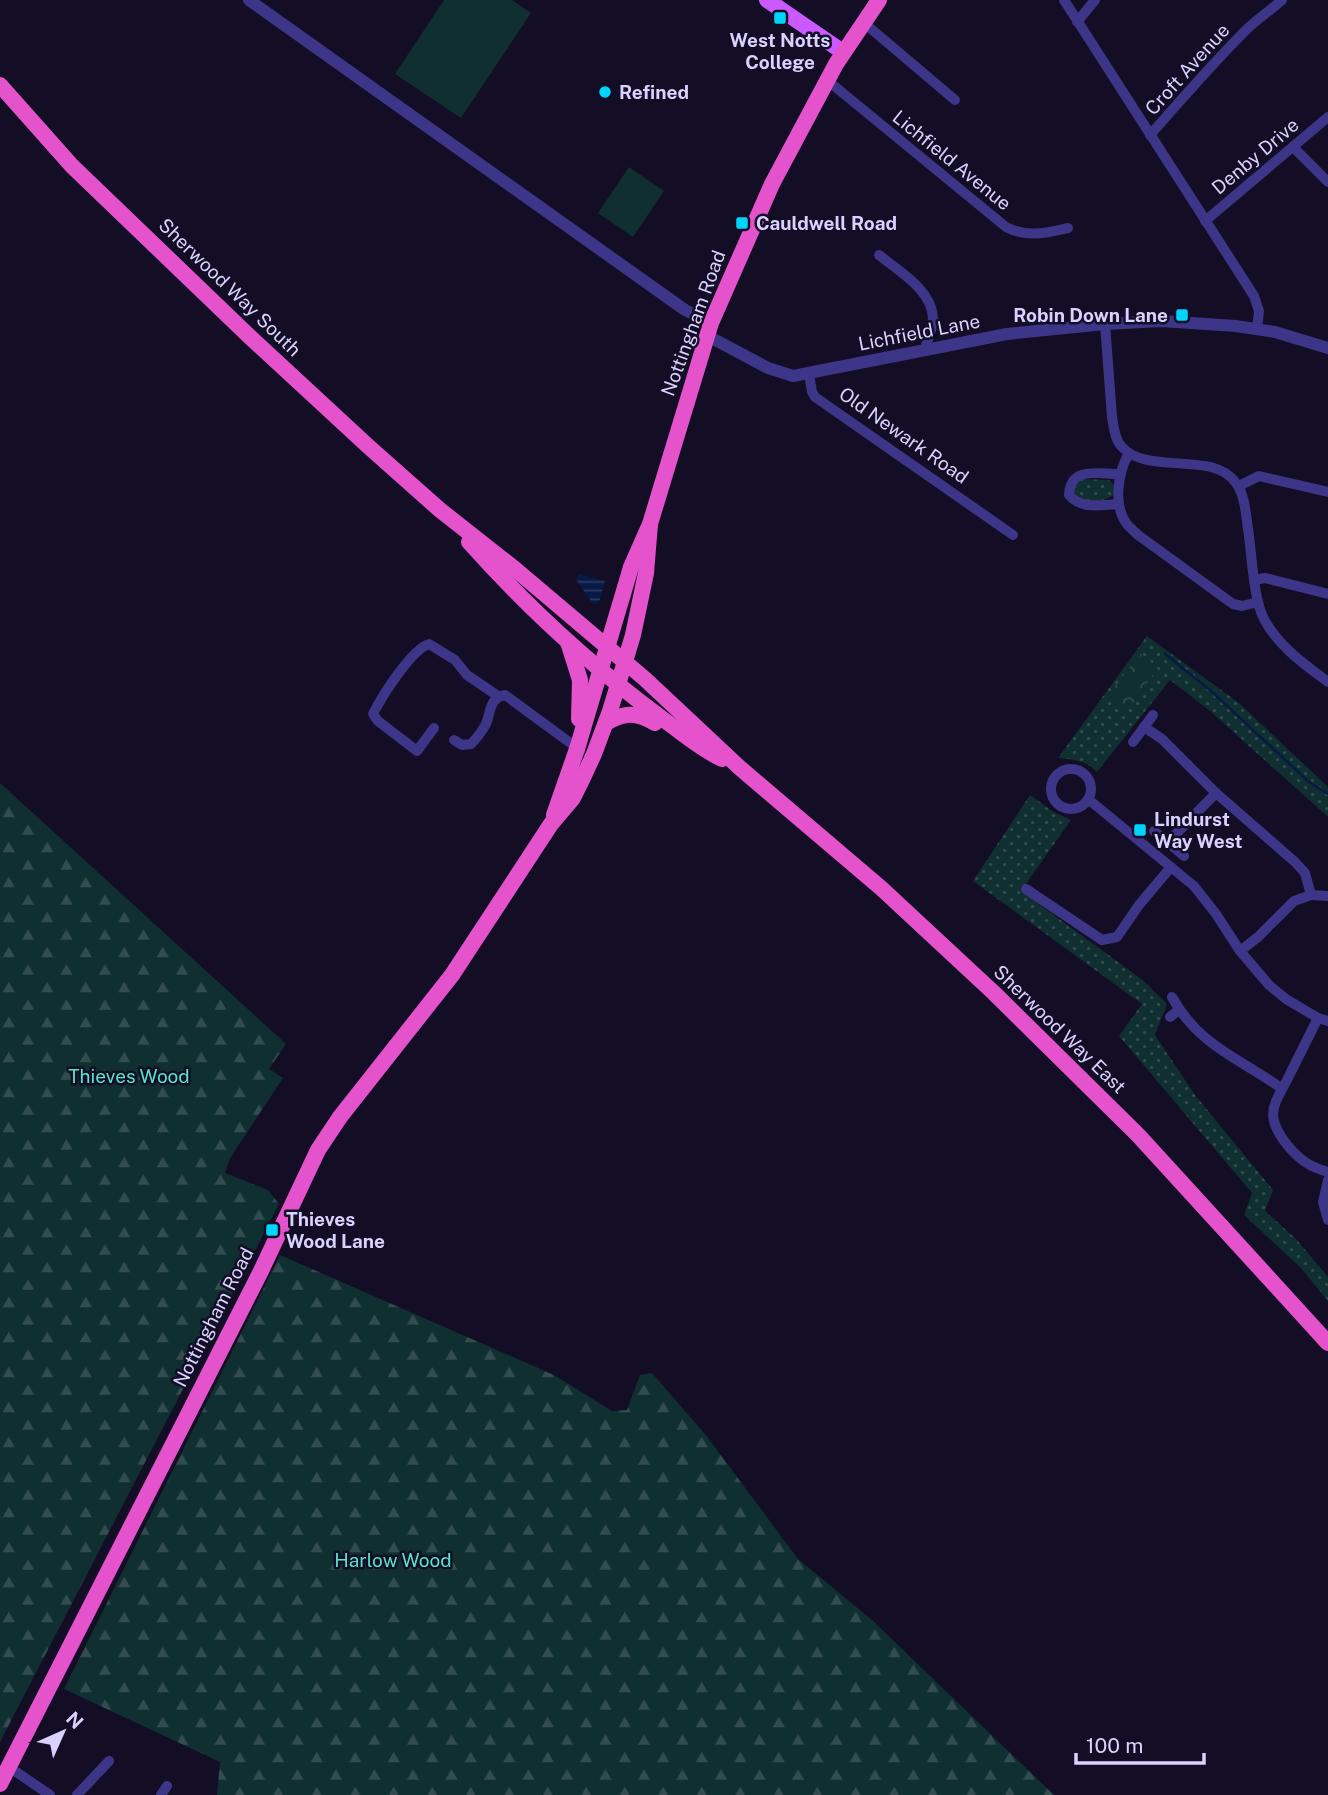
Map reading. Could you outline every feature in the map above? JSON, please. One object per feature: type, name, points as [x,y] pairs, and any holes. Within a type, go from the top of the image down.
[{"type":"highway","name":"Nottingham Road","points":[[0,1784],[261,1271],[318,1150],[352,1101],[452,975],[551,824],[573,798],[606,723],[612,666],[631,567],[650,524],[709,329],[772,184],[846,47],[879,0]]},
{"type":"highway","name":"Sherwood Way South","points":[[0,85],[72,166],[250,337],[440,510],[515,569],[612,666]]},
{"type":"highway","name":"Sherwood Way South","points":[[440,510],[531,608],[568,642],[612,666]]},
{"type":"highway","name":"Nottingham Road","points":[[551,824],[577,749],[612,666],[646,573],[650,524]]},
{"type":"highway","points":[[568,642],[581,697],[577,749]]},
{"type":"highway","points":[[612,666],[676,720],[690,738]]},
{"type":"highway","name":"Sherwood Way East","points":[[612,666],[693,722],[740,768],[881,888],[994,993],[1138,1135],[1328,1343]]},
{"type":"highway","points":[[606,723],[631,713],[641,715],[667,731],[690,738]]},
{"type":"highway","name":"Sherwood Way East","points":[[690,738],[715,756],[740,768]]},
{"type":"main road","points":[[767,0],[846,47]]},
{"type":"main road","points":[[785,0],[846,47]]},
{"type":"street","points":[[249,0],[709,329],[779,372],[793,376],[809,374]]},
{"type":"street","points":[[1064,0],[1258,303],[1257,329]]},
{"type":"street","points":[[1077,22],[1095,0]]},
{"type":"street","name":"Croft Avenue","points":[[1150,135],[1244,32],[1282,0]]},
{"type":"street","points":[[863,22],[956,100]]},
{"type":"street","name":"Lichfield Avenue","points":[[827,80],[1006,227],[1032,235],[1068,228]]},
{"type":"street","name":"Denby Drive","points":[[1205,221],[1328,117]]},
{"type":"street","points":[[1293,147],[1328,182]]},
{"type":"street","points":[[879,255],[915,285],[930,304],[933,321],[924,351]]},
{"type":"street","name":"Lichfield Lane","points":[[809,374],[1007,334],[1105,324],[1197,323],[1257,329],[1328,348]]},
{"type":"street","points":[[1105,324],[1115,432],[1121,446],[1136,458],[1217,469],[1233,478],[1239,486],[1245,506],[1258,602],[1263,618],[1277,639],[1297,659],[1328,682]]},
{"type":"street","name":"Old Newark Road","points":[[809,374],[815,397],[1013,535]]},
{"type":"street","points":[[1129,453],[1119,474],[1119,504],[1125,522],[1138,535],[1233,604],[1242,606],[1258,602]]},
{"type":"street","points":[[1119,474],[1082,473],[1069,485],[1069,495],[1074,501],[1084,505],[1119,504]]},
{"type":"street","points":[[1239,486],[1259,476],[1328,492]]},
{"type":"street","points":[[1255,580],[1265,578],[1328,594]]},
{"type":"street","points":[[434,728],[417,751],[378,721],[373,713],[415,653],[425,645],[455,660],[467,675],[498,696]]},
{"type":"street","points":[[454,740],[462,745],[471,744],[486,723],[492,702],[498,696],[505,695],[577,749],[594,754]]},
{"type":"street","points":[[1133,742],[1153,715]]},
{"type":"street","points":[[1144,727],[1169,746],[1216,793],[1305,873],[1311,895]]},
{"type":"street","points":[[1068,769],[1083,773],[1091,786],[1088,799],[1074,808],[1059,805],[1051,792],[1055,776],[1068,769]]},
{"type":"street","points":[[1168,842],[1216,793]]},
{"type":"street","points":[[1088,799],[1204,897],[1240,951],[1269,985],[1286,999],[1323,1019],[1281,1088],[1273,1110],[1280,1135],[1300,1160],[1313,1168],[1328,1172]]},
{"type":"street","points":[[1154,831],[1184,856]]},
{"type":"street","points":[[1026,889],[1102,940],[1117,937],[1139,905],[1171,867]]},
{"type":"street","points":[[1240,951],[1294,901],[1311,895],[1328,896]]},
{"type":"street","points":[[1172,997],[1194,1028],[1222,1052],[1281,1088]]},
{"type":"street","points":[[1170,1017],[1179,1010]]},
{"type":"street","points":[[1328,1180],[1323,1202],[1328,1220]]},
{"type":"street","points":[[78,1795],[109,1761]]},
{"type":"street","points":[[9,1767],[50,1795]]},
{"type":"green space","points":[[444,0],[512,0],[531,13],[461,118],[395,74]]},
{"type":"green space","points":[[629,167],[664,191],[633,237],[598,213]]},
{"type":"green space","points":[[1082,479],[1109,480],[1114,485],[1113,495],[1098,501],[1081,498],[1073,491]]},
{"type":"green space","points":[[1147,636],[1239,703],[1328,787],[1328,817],[1209,710],[1170,680],[1097,772],[1079,761],[1058,758]]},
{"type":"green space","points":[[1140,653],[1158,668],[1128,710],[1108,696]]},
{"type":"green space","name":"Thieves Wood","points":[[0,783],[286,1044],[269,1069],[283,1078],[230,1158],[225,1173],[268,1190],[279,1204],[0,1742]]},
{"type":"green space","points":[[1030,795],[1052,811],[1071,820],[1021,891],[1144,981],[1167,1004],[1155,1035],[1195,1095],[1273,1190],[1265,1211],[1296,1239],[1328,1277],[1328,1301],[1301,1268],[1244,1215],[1252,1193],[1119,1036],[1142,1004],[973,881]]},
{"type":"green space","name":"Harlow Wood","points":[[280,1255],[554,1375],[612,1411],[627,1410],[640,1375],[652,1373],[705,1434],[798,1559],[872,1620],[1054,1795],[217,1795],[220,1762],[64,1689]]},
{"type":"water","points":[[579,574],[605,581],[599,602],[594,605],[576,580]]},
{"type":"waterway","points":[[1165,654],[1210,690],[1309,782],[1328,794]]},
{"type":"place","name":"West Notts College","points":[[780,18]]},
{"type":"place","name":"Refined","points":[[605,92]]},
{"type":"place","name":"Cauldwell Road","points":[[742,223]]},
{"type":"place","name":"Robin Down Lane","points":[[1182,315]]},
{"type":"place","name":"Lindurst Way West","points":[[1140,830]]},
{"type":"place","name":"Thieves Wood Lane","points":[[272,1230]]}]
